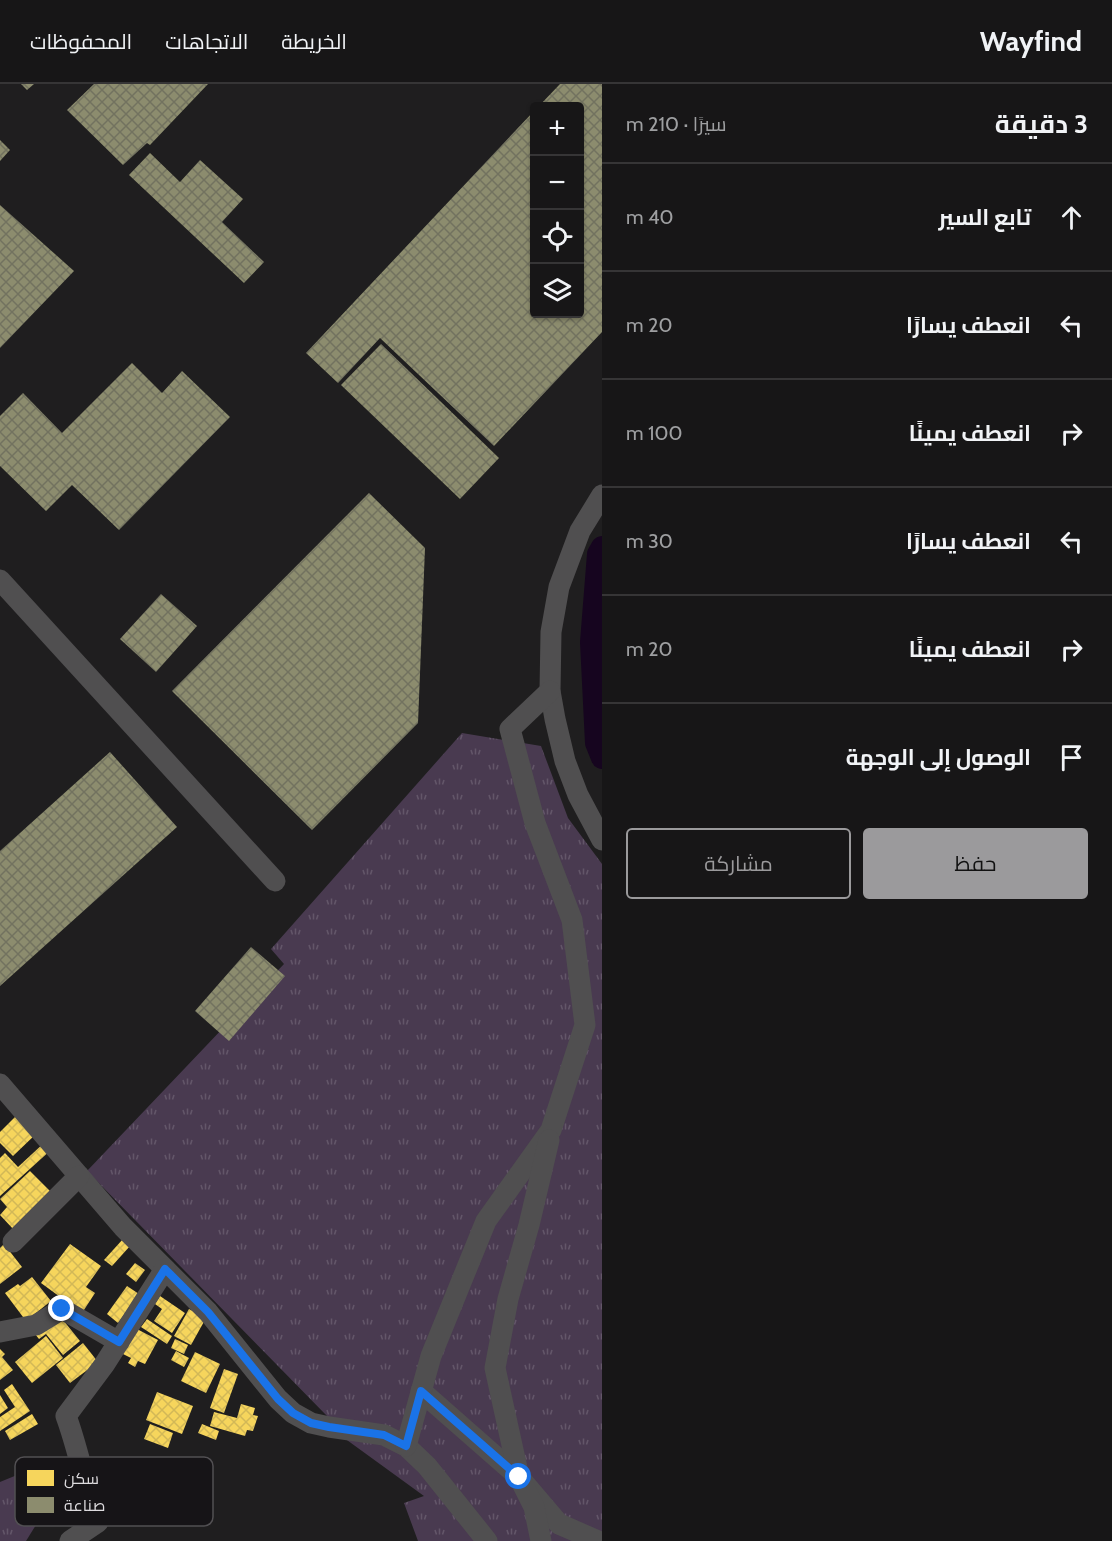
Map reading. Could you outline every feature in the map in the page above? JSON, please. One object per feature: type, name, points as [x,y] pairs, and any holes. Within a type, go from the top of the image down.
[{"type":"street","points":[[602,495],[580,531],[559,587],[551,632],[550,691],[565,761],[578,795],[602,840]]},
{"type":"street","points":[[0,580],[275,881]]},
{"type":"street","points":[[541,1541],[534,1508],[519,1477],[495,1368],[508,1299],[529,1225],[551,1130],[585,1025],[572,920],[536,823],[510,729],[550,691]]},
{"type":"street","points":[[0,1084],[123,1227],[208,1312],[278,1399],[293,1413],[311,1423],[384,1435],[406,1446],[427,1466],[488,1541]]},
{"type":"street","points":[[406,1446],[431,1356],[486,1221],[551,1130]]},
{"type":"street","points":[[13,1242],[79,1176]]},
{"type":"street","points":[[79,1457],[66,1416],[104,1365],[165,1269]]},
{"type":"street","points":[[0,1332],[36,1324],[62,1309],[119,1342]]},
{"type":"street","points":[[421,1391],[519,1477],[559,1524],[598,1541]]},
{"type":"street","points":[[70,1541],[93,1526]]},
{"type":"green space","points":[[462,733],[541,746],[568,818],[602,864],[602,1541],[418,1541],[404,1503],[424,1496],[329,1427],[327,1416],[87,1171],[284,964],[271,949]]},
{"type":"green space","points":[[15,1476],[15,1526],[35,1526],[26,1541],[0,1541],[0,1482]]},
{"type":"building: سكن","points":[[18,1114],[37,1133],[13,1156],[0,1143],[0,1132]]},
{"type":"building: سكن","points":[[45,1142],[52,1149],[0,1196],[0,1158],[5,1153],[18,1167]]},
{"type":"building: سكن","points":[[30,1171],[52,1193],[14,1230],[0,1215],[7,1207],[0,1199]]},
{"type":"building: سكن","points":[[123,1239],[130,1246],[112,1266],[104,1260]]},
{"type":"building: سكن","points":[[4,1244],[22,1267],[0,1284],[0,1248]]},
{"type":"building: سكن","points":[[70,1244],[101,1266],[86,1287],[95,1293],[82,1313],[41,1283]]},
{"type":"building: سكن","points":[[135,1263],[145,1270],[136,1282],[126,1274]]},
{"type":"building: سكن","points":[[32,1277],[51,1301],[26,1321],[5,1293]]},
{"type":"building: سكن","points":[[127,1286],[139,1294],[118,1323],[107,1314]]},
{"type":"building: سكن","points":[[160,1296],[185,1313],[172,1333],[154,1321],[162,1309],[155,1304]]},
{"type":"building: سكن","points":[[189,1309],[206,1318],[191,1345],[174,1336]]},
{"type":"building: سكن","points":[[59,1315],[80,1341],[63,1355],[46,1334],[39,1339],[35,1334]]},
{"type":"building: سكن","points":[[147,1319],[172,1336],[167,1344],[141,1327]]},
{"type":"building: سكن","points":[[135,1328],[158,1340],[145,1364],[138,1361],[135,1367],[128,1363],[131,1358],[121,1353]]},
{"type":"building: سكن","points":[[46,1336],[63,1358],[32,1383],[15,1362]]},
{"type":"building: سكن","points":[[175,1339],[188,1345],[184,1354],[171,1348]]},
{"type":"building: سكن","points":[[83,1343],[98,1362],[70,1383],[56,1365]]},
{"type":"building: سكن","points":[[0,1349],[5,1354],[2,1357],[13,1370],[0,1380]]},
{"type":"building: سكن","points":[[176,1351],[189,1358],[184,1367],[171,1360]]},
{"type":"building: سكن","points":[[195,1352],[220,1364],[206,1393],[181,1381]]},
{"type":"building: سكن","points":[[224,1369],[238,1374],[224,1413],[210,1408]]},
{"type":"building: سكن","points":[[12,1384],[30,1411],[0,1431],[0,1417],[15,1407],[4,1390]]},
{"type":"building: سكن","points":[[157,1392],[193,1406],[182,1434],[146,1420]]},
{"type":"building: سكن","points":[[0,1395],[8,1408],[0,1414]]},
{"type":"building: سكن","points":[[241,1404],[255,1408],[253,1415],[258,1416],[253,1431],[247,1430],[245,1436],[210,1426],[214,1412],[237,1418]]},
{"type":"building: سكن","points":[[32,1414],[38,1424],[10,1440],[5,1431]]},
{"type":"building: سكن","points":[[150,1424],[173,1433],[168,1448],[144,1439]]},
{"type":"building: سكن","points":[[202,1424],[219,1431],[216,1440],[198,1433]]},
{"type":"building: صناعة","points":[[21,84],[34,84],[27,90]]},
{"type":"building: صناعة","points":[[94,84],[208,84],[150,145],[147,143],[123,165],[67,110]]},
{"type":"building: صناعة","points":[[560,84],[602,84],[602,332],[494,446],[380,338],[338,383],[306,353],[530,115],[530,318],[584,318],[584,102],[543,102]]},
{"type":"building: صناعة","points":[[0,140],[10,150],[0,161]]},
{"type":"building: صناعة","points":[[150,153],[180,182],[200,160],[243,199],[222,222],[264,262],[244,283],[129,175]]},
{"type":"building: صناعة","points":[[0,205],[74,271],[0,348]]},
{"type":"building: صناعة","points":[[381,344],[499,458],[460,499],[341,385]]},
{"type":"building: صناعة","points":[[132,363],[162,393],[182,371],[230,417],[119,530],[72,485],[46,511],[0,466],[0,416],[23,393],[62,433]]},
{"type":"building: صناعة","points":[[369,493],[425,548],[418,723],[312,830],[172,691]]},
{"type":"building: صناعة","points":[[161,594],[197,626],[156,672],[120,639]]},
{"type":"building: صناعة","points":[[110,752],[177,827],[0,986],[0,851]]},
{"type":"building: صناعة","points":[[251,947],[285,976],[229,1041],[195,1011]]},
{"type":"waterway","points":[[602,547],[598,554],[591,642],[596,743],[602,758]]},
{"type":"route","points":[[62,1309],[119,1342],[165,1269],[208,1312],[278,1399],[303,1419],[329,1427],[384,1435],[406,1446],[421,1391],[519,1477]]}]
